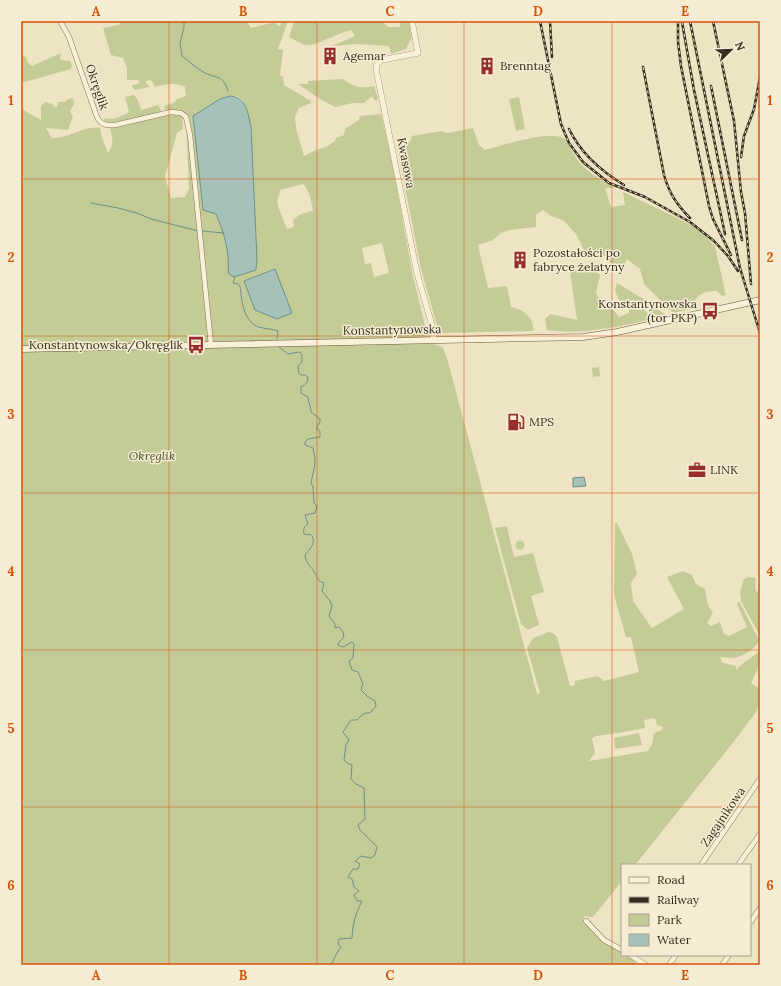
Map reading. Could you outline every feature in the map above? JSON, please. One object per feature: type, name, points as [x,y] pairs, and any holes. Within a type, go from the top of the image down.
[{"type":"main road","name":"Konstantynowska","points":[[21,349],[590,336],[616,332],[760,300]]},
{"type":"street","name":"Okręglik","points":[[60,21],[69,37],[97,117],[101,122],[107,125],[115,125],[171,112],[181,113],[186,116],[190,135],[211,345]]},
{"type":"street","name":"Kwasowa","points":[[412,21],[418,53],[382,60],[377,64],[376,70],[417,273],[433,329],[434,340]]},
{"type":"street","name":"Zagajnikowa","points":[[702,864],[760,779]]},
{"type":"street","points":[[739,864],[760,834]]},
{"type":"street","points":[[751,922],[760,908]]},
{"type":"street","points":[[586,920],[604,940],[621,949]]},
{"type":"street","points":[[634,956],[645,965]]},
{"type":"street","points":[[669,965],[675,956]]},
{"type":"street","points":[[722,965],[728,956]]},
{"type":"green space","name":"Okręglik","points":[[121,21],[247,21],[251,28],[275,22],[278,26],[281,25],[282,21],[288,21],[278,49],[283,50],[280,75],[283,76],[284,85],[311,101],[311,103],[299,108],[295,117],[296,128],[304,156],[326,147],[335,141],[336,138],[344,135],[345,129],[359,120],[360,116],[381,114],[392,162],[413,276],[429,343],[443,348],[447,358],[537,694],[540,693],[527,648],[533,638],[549,632],[553,633],[557,637],[570,686],[575,685],[575,681],[598,676],[604,681],[639,672],[631,637],[626,637],[614,595],[615,523],[617,523],[632,554],[637,574],[631,583],[633,601],[652,628],[684,609],[667,577],[683,571],[692,575],[696,584],[705,589],[708,605],[713,613],[707,623],[711,626],[720,622],[724,634],[729,636],[747,627],[737,604],[739,601],[759,640],[752,649],[740,656],[733,658],[720,657],[723,663],[736,666],[736,670],[760,651],[760,664],[751,683],[760,689],[760,702],[756,712],[636,864],[621,864],[621,882],[593,917],[584,916],[583,923],[590,927],[605,942],[621,952],[621,956],[628,956],[635,961],[636,965],[21,965],[21,107],[41,120],[41,106],[45,102],[57,107],[58,102],[65,102],[68,99],[73,98],[74,104],[70,111],[73,117],[68,130],[46,128],[52,138],[58,138],[88,128],[100,128],[108,153],[112,145],[111,128],[167,115],[164,106],[186,96],[185,87],[182,85],[170,84],[155,87],[152,81],[149,80],[145,82],[150,87],[135,90],[132,87],[133,85],[138,84],[140,81],[127,80],[127,68],[123,58],[111,55],[103,28],[119,25]],"holes":[[[237,96],[243,102],[247,110],[251,127],[257,259],[256,263],[228,273],[227,250],[219,221],[216,214],[203,210],[193,116],[220,99]],[[182,116],[186,122],[189,189],[185,197],[171,198],[165,177],[177,133],[183,129]],[[303,184],[309,193],[313,210],[299,215],[293,220],[294,227],[287,229],[278,206],[277,199],[280,190]],[[382,243],[389,273],[374,277],[371,263],[365,264],[362,248]],[[655,718],[657,725],[663,727],[662,730],[654,733],[652,744],[648,751],[589,761],[595,753],[592,738],[596,736],[645,728],[644,720]]]},
{"type":"green space","points":[[294,21],[382,21],[388,27],[400,27],[401,21],[409,21],[412,37],[406,49],[391,54],[389,46],[358,44],[332,46],[355,36],[351,30],[316,44],[306,45],[289,37]]},
{"type":"green space","points":[[61,53],[60,60],[70,61],[72,66],[71,69],[21,83],[21,55],[26,57],[28,63],[32,66]]},
{"type":"green space","points":[[343,79],[357,87],[374,86],[378,99],[375,101],[372,96],[364,103],[353,103],[335,107],[298,84],[308,84],[308,81]]},
{"type":"green space","points":[[134,95],[138,100],[141,110],[158,105],[162,112],[123,121],[104,121],[105,118],[117,118],[129,112],[125,97]]},
{"type":"green space","points":[[519,97],[525,129],[516,131],[509,99]]},
{"type":"green space","points":[[473,128],[479,145],[485,150],[536,137],[556,136],[563,138],[584,167],[596,177],[615,188],[605,188],[611,207],[625,205],[623,192],[693,226],[706,236],[715,247],[726,295],[722,296],[717,291],[703,293],[695,300],[691,309],[673,313],[644,284],[640,269],[627,259],[623,268],[613,269],[606,256],[594,257],[584,250],[576,234],[563,220],[551,216],[543,210],[536,215],[536,227],[509,230],[501,233],[493,240],[478,245],[488,288],[507,286],[511,307],[524,312],[530,318],[533,331],[443,333],[438,329],[421,269],[397,146],[410,142],[412,136],[441,131],[448,133]]},
{"type":"green space","points":[[585,268],[593,269],[600,275],[596,293],[602,306],[611,307],[619,317],[629,313],[629,304],[619,300],[615,291],[617,283],[650,303],[643,308],[648,314],[656,308],[667,316],[622,326],[592,330],[547,330],[545,319],[550,314],[577,320],[570,272]]},
{"type":"green space","points":[[599,367],[600,376],[593,377],[592,368]]},
{"type":"green space","points":[[507,526],[514,557],[533,553],[544,592],[531,596],[539,625],[528,630],[521,624],[495,528]]},
{"type":"green space","points":[[518,541],[522,541],[524,545],[522,549],[518,549],[516,547],[516,543]]},
{"type":"green space","points":[[749,577],[756,578],[755,587],[757,593],[760,589],[760,636],[741,601],[740,592],[744,579]]},
{"type":"green space","points":[[639,733],[642,745],[615,749],[614,738]]},
{"type":"water","points":[[230,96],[240,99],[243,103],[247,111],[251,127],[257,259],[256,270],[234,277],[228,273],[226,243],[216,214],[203,210],[193,116],[220,99]]},
{"type":"water","points":[[275,269],[292,313],[277,319],[255,310],[244,281]]},
{"type":"water","points":[[584,477],[586,486],[573,487],[573,478]]},
{"type":"waterway","points":[[184,21],[180,43],[182,56],[202,71],[222,79],[228,91]]},
{"type":"waterway","points":[[91,203],[118,208],[137,213],[151,219],[198,231]]},
{"type":"waterway","points":[[202,231],[224,233]]},
{"type":"waterway","points":[[235,277],[233,283],[240,286],[242,302],[248,318],[258,327],[278,331],[277,339]]},
{"type":"waterway","points":[[279,347],[288,354],[299,352],[301,354],[302,362],[298,366],[299,373],[308,377],[306,383],[301,387],[301,393],[308,397],[311,412],[320,419],[320,422],[316,428],[320,431],[320,437],[308,439],[305,442],[305,445],[313,448],[315,458],[315,466],[311,483],[313,487],[314,503],[317,506],[315,513],[305,515],[308,524],[304,528],[304,534],[310,534],[313,539],[312,545],[305,555],[318,579],[324,583],[322,591],[332,606],[329,616],[335,624],[335,628],[339,627],[343,632],[344,637],[338,645],[343,647],[352,642],[354,644],[353,658],[349,661],[352,670],[358,672],[363,684],[361,690],[375,701],[376,706],[370,713],[364,714],[357,720],[351,720],[343,732],[349,740],[346,745],[344,760],[352,765],[351,779],[356,784],[364,788],[365,819],[358,825],[360,830],[377,847],[375,855],[371,858],[361,856],[355,861],[360,864],[358,869],[353,869],[348,877],[352,879],[354,887],[359,891],[354,895],[357,901],[362,901],[355,919],[352,938],[339,939],[338,944],[341,947],[331,965]]},
{"type":"railway","points":[[540,21],[561,124],[569,143],[583,162],[609,183],[645,197],[690,222],[714,241],[728,256],[738,271]]},
{"type":"railway","points":[[550,21],[552,57]]},
{"type":"railway","points":[[678,21],[678,42],[681,66],[709,206],[713,219],[731,255]]},
{"type":"railway","points":[[690,21],[740,268],[760,333]]},
{"type":"railway","points":[[713,21],[734,121],[741,192],[745,213],[751,284]]},
{"type":"railway","points":[[682,22],[694,90],[725,234]]},
{"type":"railway","points":[[643,67],[664,175],[674,198],[690,218]]},
{"type":"railway","points":[[741,157],[744,136],[754,109],[760,77]]},
{"type":"railway","points":[[711,86],[742,240]]},
{"type":"railway","points":[[569,129],[579,146],[592,161],[607,174],[624,185]]},
{"type":"place","name":"Agemar","points":[[330,56]]},
{"type":"place","name":"Brenntag","points":[[487,66]]},
{"type":"place","name":"Pozostałości po fabryce żelatyny","points":[[520,260]]},
{"type":"place","name":"Konstantynowska (tor PKP)","points":[[710,311]]},
{"type":"place","name":"Konstantynowska/Okręglik","points":[[196,345]]},
{"type":"place","name":"MPS","points":[[516,422]]},
{"type":"place","name":"LINK","points":[[697,470]]}]
